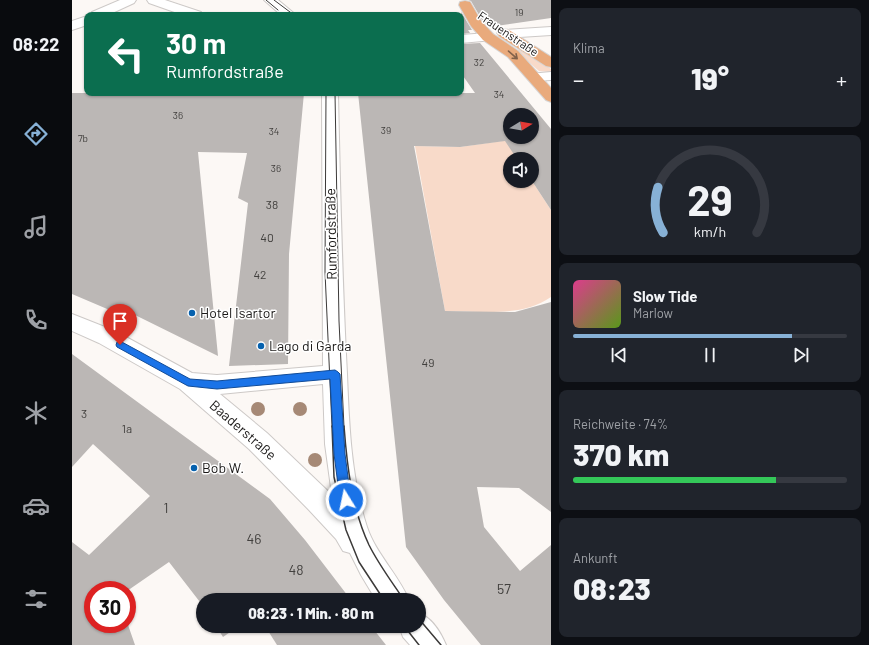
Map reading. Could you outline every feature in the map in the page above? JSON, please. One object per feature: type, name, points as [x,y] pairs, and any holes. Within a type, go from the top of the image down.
[{"type":"main road","name":"Frauenstraße","points":[[463,2],[506,34],[551,63]]},
{"type":"main road","name":"Frauenstraße","points":[[463,2],[476,23],[488,37],[513,54],[551,97]]},
{"type":"street","points":[[104,12],[130,0]]},
{"type":"street","points":[[152,0],[187,12]]},
{"type":"street","points":[[270,0],[285,12]]},
{"type":"street","points":[[72,26],[84,21]]},
{"type":"street","points":[[506,34],[551,30]]},
{"type":"street","points":[[464,40],[488,37]]},
{"type":"street","points":[[534,77],[551,76]]},
{"type":"street","name":"Rumfordstraße","points":[[330,96],[331,272],[339,454],[343,484],[354,528],[367,560],[389,593]]},
{"type":"street","name":"Baaderstraße","points":[[72,322],[107,337],[188,382],[264,446],[346,530],[367,560]]},
{"type":"street","points":[[188,382],[217,385],[335,374]]},
{"type":"street","points":[[420,633],[430,645]]},
{"type":"shaded area","points":[[523,49],[551,69],[551,72],[539,71],[515,50]]},
{"type":"shaded area","points":[[503,141],[503,144],[512,144],[518,152],[503,152],[503,188],[537,188],[551,210],[551,297],[539,304],[514,311],[445,311],[415,146],[460,147]]},
{"type":"building","points":[[468,0],[551,0],[551,18],[489,27],[482,20],[471,1]]},
{"type":"building","points":[[464,17],[472,30],[468,30],[470,33],[464,34]]},
{"type":"building","points":[[480,43],[534,108],[503,108],[503,141],[460,147],[414,146],[445,311],[515,312],[551,302],[551,512],[519,488],[477,487],[484,527],[520,571],[551,545],[551,645],[481,645],[444,600],[406,547],[358,96],[464,96],[464,93],[475,93],[464,77],[464,44]]},
{"type":"building","points":[[72,93],[84,93],[84,96],[304,96],[289,254],[288,364],[229,366],[248,203],[238,198],[247,153],[198,152],[218,356],[131,313],[126,317],[72,294]]},
{"type":"building","points":[[539,114],[551,129],[551,210],[537,188],[539,188],[539,152],[512,152],[507,144],[539,144]]},
{"type":"building","points":[[72,354],[270,499],[305,540],[346,593],[196,593],[196,597],[169,562],[136,585],[136,581],[84,581],[84,633],[131,633],[135,645],[72,645],[72,542],[89,555],[150,496],[93,444],[72,467]]},
{"type":"building","points":[[220,633],[229,633],[223,637]]},
{"type":"building","points":[[269,633],[377,633],[386,645],[277,645]]},
{"type":"tram line","points":[[266,0],[278,10]]},
{"type":"tram line","points":[[274,0],[290,12]]},
{"type":"tram line","points":[[326,96],[325,272],[332,427]]},
{"type":"tram line","points":[[335,96],[339,321],[344,427]]},
{"type":"tram line","points":[[332,426],[334,477],[346,530],[359,562],[379,593]]},
{"type":"tram line","points":[[344,426],[351,487],[358,517],[369,545],[377,560],[399,593]]},
{"type":"tram line","points":[[426,627],[441,645]]},
{"type":"tram line","points":[[410,633],[419,645]]},
{"type":"place","name":"Hotel Isartor","points":[[192,313]]},
{"type":"place","name":"Lago di Garda","points":[[261,346]]},
{"type":"place","name":"Bob W.","points":[[194,468]]},
{"type":"route","points":[[120,345],[188,382],[217,385],[335,374],[339,454],[346,500]]}]
